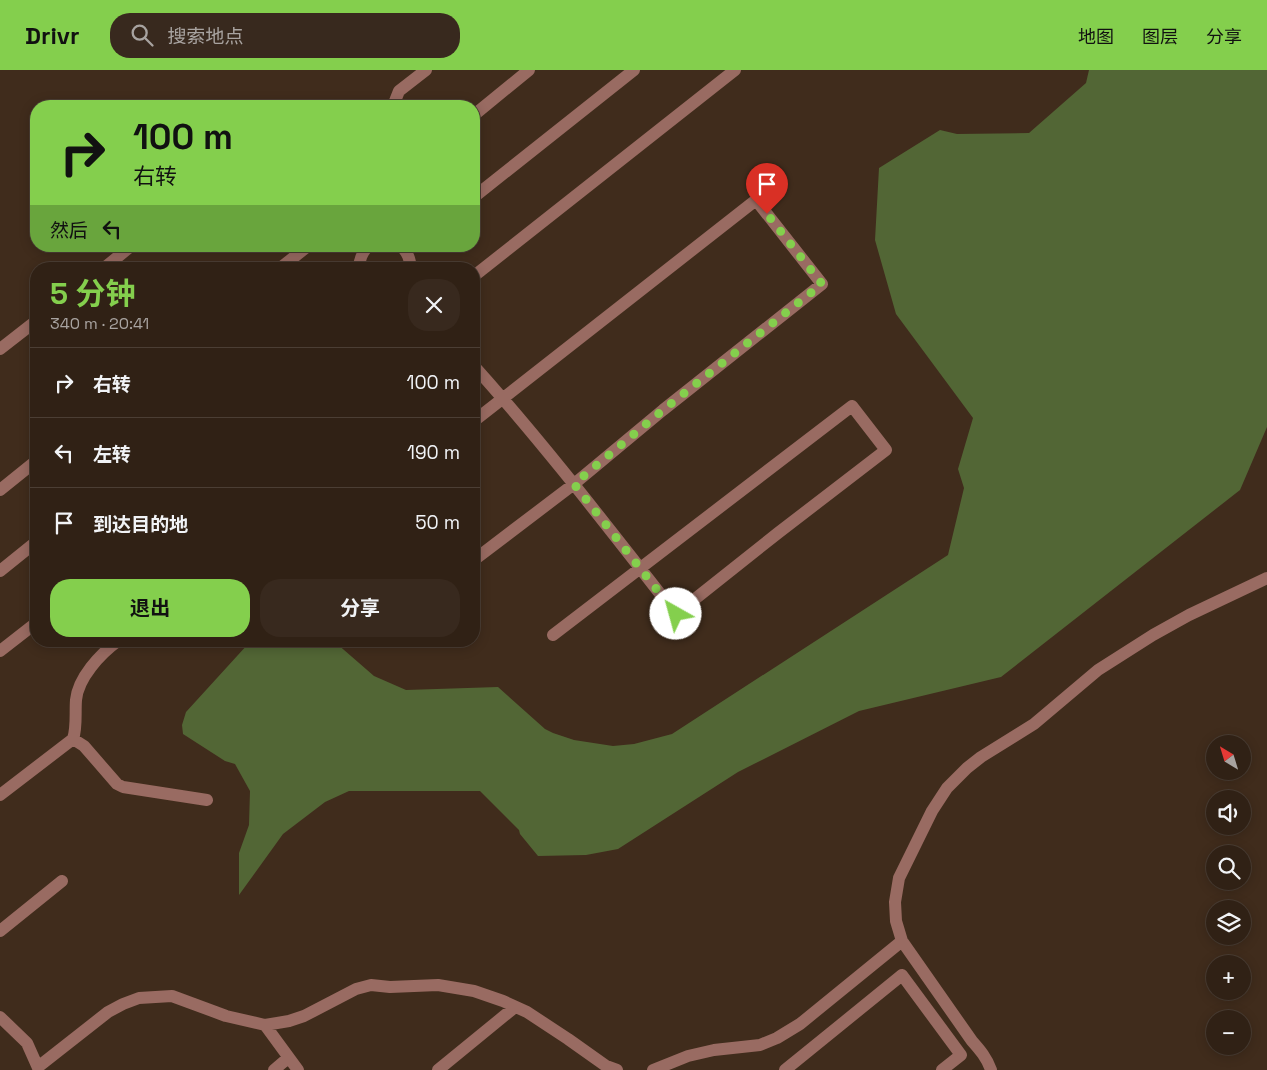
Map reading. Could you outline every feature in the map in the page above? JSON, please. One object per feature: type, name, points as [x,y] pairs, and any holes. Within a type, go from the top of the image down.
[{"type":"street","points":[[396,100],[399,92],[426,70]]},
{"type":"street","points":[[480,110],[529,70]]},
{"type":"street","points":[[480,192],[634,70]]},
{"type":"street","points":[[480,271],[735,70]]},
{"type":"street","points":[[480,416],[674,262],[756,200],[822,284],[663,410],[574,484],[480,555]]},
{"type":"street","points":[[112,262],[124,252]]},
{"type":"street","points":[[288,262],[300,252]]},
{"type":"street","points":[[0,349],[30,326]]},
{"type":"street","points":[[480,373],[574,484],[640,568],[676,614],[886,450],[852,406],[640,568],[554,635]]},
{"type":"street","points":[[0,490],[30,466]]},
{"type":"street","points":[[0,571],[30,547]]},
{"type":"street","points":[[990,1070],[984,1056],[902,941],[896,921],[894,902],[899,878],[932,810],[948,788],[967,768],[981,757],[1034,724],[1098,670],[1189,615],[1267,578]]},
{"type":"street","points":[[0,652],[30,627]]},
{"type":"street","points":[[0,796],[73,739],[76,698],[81,684],[89,670],[112,647]]},
{"type":"street","points":[[73,739],[84,746],[117,784],[123,787],[207,800]]},
{"type":"street","points":[[0,931],[62,881]]},
{"type":"street","points":[[653,1070],[688,1056],[714,1050],[760,1045],[777,1038],[800,1024],[902,941]]},
{"type":"street","points":[[785,1070],[902,975],[961,1055],[942,1070]]},
{"type":"street","points":[[0,1017],[27,1044],[39,1068],[108,1012],[139,998],[172,996],[226,1016],[265,1025],[304,1016],[356,989],[371,985],[390,987],[438,985],[474,990],[515,1007],[552,1028],[606,1066],[614,1069]]},
{"type":"street","points":[[438,1070],[515,1007]]},
{"type":"street","points":[[265,1025],[298,1070]]},
{"type":"street","points":[[274,1070],[288,1058]]},
{"type":"green space","points":[[1089,70],[1267,70],[1267,427],[1240,490],[1001,677],[859,711],[738,772],[618,849],[586,855],[538,856],[520,834],[519,830],[480,791],[349,791],[325,802],[283,834],[239,895],[239,853],[249,825],[250,791],[235,764],[225,761],[183,734],[182,725],[186,712],[245,647],[341,647],[374,676],[406,690],[498,687],[545,729],[553,733],[574,740],[613,746],[634,744],[672,734],[948,555],[964,488],[958,469],[973,418],[896,314],[875,240],[879,168],[940,130],[957,134],[1029,133],[1086,83]]},
{"type":"route","points":[[676,614],[574,484],[663,410],[822,284],[767,214]]}]
